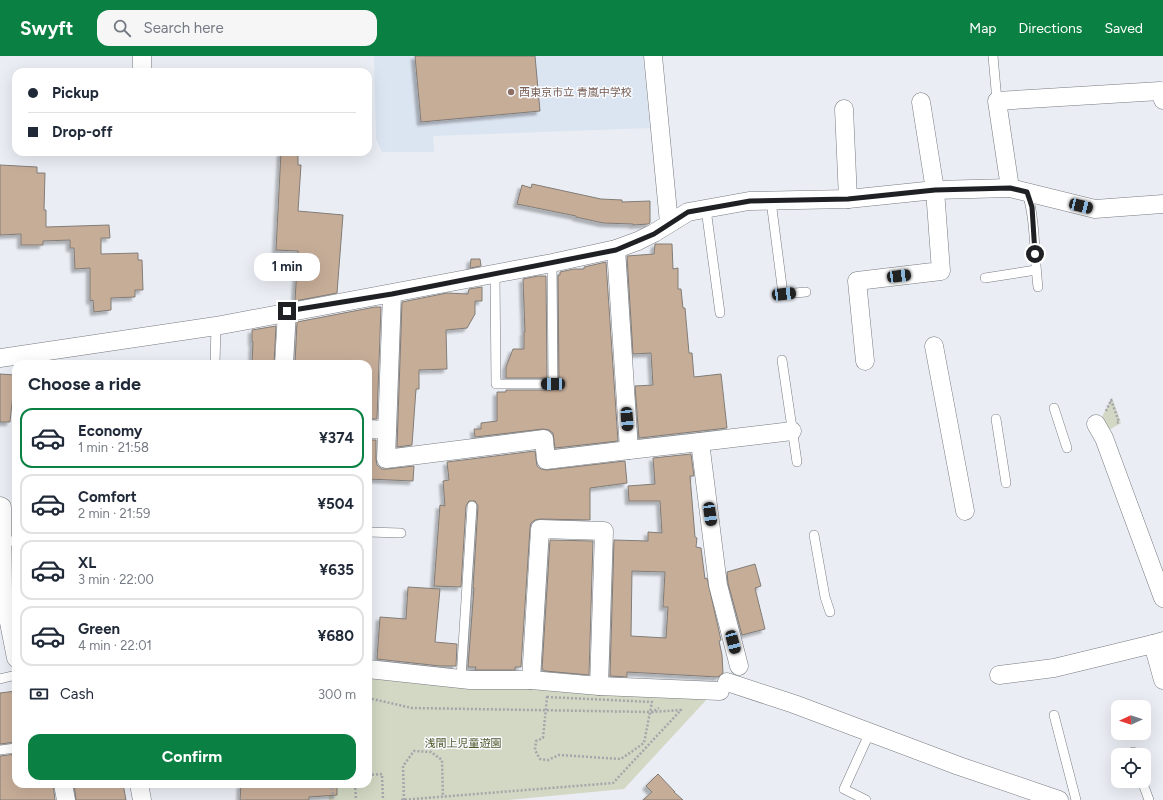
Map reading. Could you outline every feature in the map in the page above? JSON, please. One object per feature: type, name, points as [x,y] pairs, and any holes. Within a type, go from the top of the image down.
[{"type":"street","points":[[142,56],[142,68]]},
{"type":"street","points":[[653,56],[669,224]]},
{"type":"street","points":[[1019,190],[997,101],[1160,91],[1163,100]]},
{"type":"street","points":[[865,361],[857,281],[941,271],[935,190],[921,102]]},
{"type":"street","points":[[844,109],[848,199]]},
{"type":"street","points":[[0,358],[216,326],[287,311],[392,294],[616,250],[654,234],[688,212],[750,201],[848,199],[935,190],[1019,190],[1095,209],[1163,204]]},
{"type":"street","points":[[616,250],[629,450]]},
{"type":"street","points":[[392,294],[386,460],[544,439],[546,460],[792,431]]},
{"type":"street","points":[[284,360],[287,311]]},
{"type":"street","points":[[934,346],[965,511]]},
{"type":"street","points":[[1096,424],[1104,438],[1163,598]]},
{"type":"street","points":[[372,429],[387,430]]},
{"type":"street","points":[[700,442],[718,585],[739,666]]},
{"type":"street","points":[[0,506],[2,507],[9,541],[3,592],[12,638]]},
{"type":"street","points":[[531,680],[540,529],[604,531],[598,686]]},
{"type":"street","points":[[999,675],[1054,668],[1158,643],[1163,680]]},
{"type":"street","points":[[372,668],[470,680],[531,680],[598,686],[684,690],[724,687],[794,704],[959,766],[1023,794],[1059,800]]},
{"type":"street","points":[[64,788],[66,800]]},
{"type":"street","points":[[140,788],[142,800]]},
{"type":"lane","points":[[993,56],[997,101]]},
{"type":"lane","points":[[1019,190],[1032,207],[1038,287]]},
{"type":"lane","points":[[771,201],[784,294],[806,292]]},
{"type":"lane","points":[[706,209],[720,313]]},
{"type":"lane","points":[[495,274],[496,384],[553,384],[552,263]]},
{"type":"lane","points":[[985,278],[1036,270]]},
{"type":"lane","points":[[215,360],[216,326]]},
{"type":"lane","points":[[782,360],[797,462]]},
{"type":"lane","points":[[1054,408],[1068,448]]},
{"type":"lane","points":[[996,419],[1006,483]]},
{"type":"lane","points":[[461,678],[472,506]]},
{"type":"lane","points":[[372,532],[401,533]]},
{"type":"lane","points":[[814,535],[825,597],[830,612]]},
{"type":"lane","points":[[0,679],[12,676]]},
{"type":"lane","points":[[1054,715],[1076,800]]},
{"type":"lane","points":[[866,800],[844,789],[870,732]]},
{"type":"lane","points":[[0,750],[12,748]]},
{"type":"lane","points":[[1145,788],[1149,800]]},
{"type":"path","points":[[651,712],[684,690]]},
{"type":"path","points":[[547,697],[652,702],[644,743],[621,760],[559,755],[548,760],[540,759],[535,750],[536,741],[543,738],[546,710],[547,697]]},
{"type":"path","points":[[372,699],[412,708],[651,712],[681,710],[613,783],[443,797],[403,800],[403,766],[414,751],[431,752],[442,760],[443,797]]},
{"type":"path","points":[[372,775],[382,774],[383,800]]},
{"type":"path","points":[[332,788],[333,800]]},
{"type":"path","points":[[355,788],[356,800]]},
{"type":"shaded area","name":"西東京市立 青嵐中学校","points":[[374,56],[643,56],[650,128],[433,136],[434,152],[382,152],[376,139]]},
{"type":"green space","points":[[1112,397],[1121,423],[1104,433],[1099,423]]},
{"type":"green space","name":"浅間上児童遊園","points":[[372,676],[708,698],[624,789],[507,800],[329,800],[328,788],[372,788]]},
{"type":"building","points":[[415,56],[535,56],[540,111],[421,122]]},
{"type":"building","points":[[281,156],[298,156],[298,165],[301,165],[298,211],[343,215],[337,293],[295,301],[298,251],[276,250]]},
{"type":"building","points":[[0,165],[37,167],[37,173],[45,173],[44,210],[46,210],[46,227],[109,225],[110,238],[101,238],[101,254],[138,253],[138,260],[142,260],[143,290],[135,290],[135,297],[111,298],[111,310],[94,312],[93,300],[90,301],[90,268],[75,269],[74,248],[70,248],[70,240],[43,241],[43,245],[21,245],[21,234],[0,235]]},
{"type":"building","points":[[532,184],[601,199],[622,200],[622,202],[650,201],[650,223],[633,225],[603,223],[517,204],[522,185],[531,188]]},
{"type":"building","points":[[655,244],[672,244],[673,269],[678,268],[678,289],[681,289],[683,308],[685,308],[689,353],[692,353],[694,377],[721,374],[727,428],[639,438],[635,386],[653,385],[651,353],[633,354],[627,256],[654,254]]},
{"type":"building","points":[[471,259],[480,259],[481,266],[470,268]]},
{"type":"building","points":[[606,262],[618,441],[555,448],[553,433],[549,430],[543,429],[475,437],[474,429],[481,429],[481,423],[497,421],[497,392],[506,392],[506,390],[553,390],[558,387],[558,275],[560,275],[560,272],[574,269],[584,269],[584,267]]},
{"type":"building","points":[[546,276],[547,378],[506,378],[506,367],[513,349],[524,349],[525,332],[523,279]]},
{"type":"building","points":[[482,287],[482,301],[475,301],[475,314],[467,328],[446,330],[447,369],[419,370],[419,389],[416,389],[412,445],[397,447],[402,302],[447,293],[468,294],[469,289]]},
{"type":"building","points":[[381,307],[377,419],[372,419],[372,360],[295,360],[297,322]]},
{"type":"building","points":[[276,326],[274,360],[252,360],[252,330]]},
{"type":"building","points":[[0,374],[12,375],[12,403],[10,422],[0,422]]},
{"type":"building","points":[[372,440],[376,440],[377,465],[382,469],[414,466],[413,481],[372,479]]},
{"type":"building","points":[[535,451],[537,466],[541,469],[547,470],[625,461],[627,483],[590,488],[590,520],[540,519],[531,523],[521,667],[515,667],[515,670],[475,670],[476,667],[468,667],[478,506],[475,501],[469,501],[466,506],[461,587],[434,586],[440,505],[445,506],[443,481],[449,480],[447,462]]},
{"type":"building","points":[[691,454],[694,476],[690,476],[695,537],[697,538],[696,547],[701,548],[705,579],[707,578],[721,640],[719,641],[722,655],[723,673],[718,677],[627,672],[627,677],[610,676],[614,540],[648,541],[648,532],[662,533],[660,501],[629,501],[628,486],[655,484],[653,458]],"holes":[[[632,571],[665,572],[663,607],[668,607],[666,638],[631,636]]]},
{"type":"building","points":[[550,540],[593,541],[589,675],[545,671],[542,669]]},
{"type":"building","points":[[755,564],[761,586],[755,588],[765,629],[742,635],[728,583],[727,572]]},
{"type":"building","points":[[408,587],[440,589],[435,642],[457,644],[456,666],[440,666],[377,659],[380,617],[406,619]]},
{"type":"building","points":[[12,692],[12,742],[0,744],[0,693]]},
{"type":"building","points":[[12,754],[12,788],[54,788],[55,800],[0,800],[0,756]]},
{"type":"building","points":[[658,774],[683,800],[643,800],[652,792],[646,786]]},
{"type":"building","points":[[74,788],[124,788],[126,800],[76,800]]},
{"type":"building","points":[[241,788],[337,788],[337,795],[309,797],[309,800],[240,800]]},
{"type":"place","name":"西東京市立 青嵐中学校","points":[[511,92]]},
{"type":"route","points":[[287,311],[392,294],[616,250],[654,234],[688,212],[750,201],[848,199],[935,190],[1010,188],[1027,192],[1032,207],[1035,254]]}]
